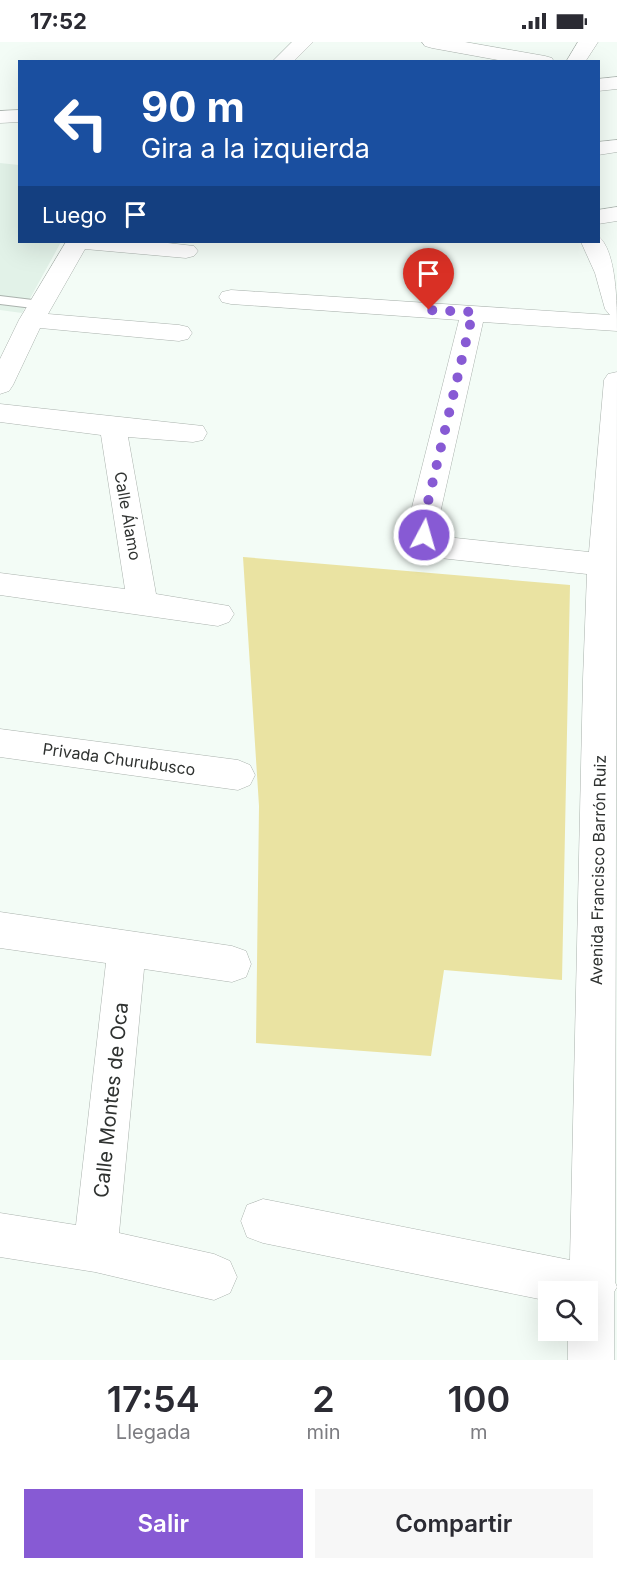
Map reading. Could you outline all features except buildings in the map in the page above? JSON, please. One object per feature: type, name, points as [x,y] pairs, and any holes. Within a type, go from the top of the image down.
[{"type":"street","points":[[283,60],[303,42]]},
{"type":"street","points":[[432,42],[534,60]]},
{"type":"street","points":[[575,60],[588,42]]},
{"type":"street","points":[[600,85],[617,83]]},
{"type":"street","points":[[0,117],[18,116]]},
{"type":"street","points":[[600,149],[617,146]]},
{"type":"street","points":[[600,217],[617,214]]},
{"type":"street","points":[[0,385],[36,312],[76,243]]},
{"type":"street","points":[[98,243],[186,251]]},
{"type":"street","points":[[593,243],[607,273],[617,309]]},
{"type":"street","points":[[231,297],[617,323]]},
{"type":"street","points":[[36,312],[179,333]]},
{"type":"street","points":[[473,312],[422,527],[424,535],[430,542],[440,547],[603,565]]},
{"type":"street","name":"Avenida Francisco Barrón Ruiz","points":[[594,1281],[608,680],[603,565],[617,380]]},
{"type":"street","points":[[0,413],[113,427],[193,433]]},
{"type":"street","name":"Calle Álamo","points":[[113,427],[143,605]]},
{"type":"street","points":[[0,584],[218,614]]},
{"type":"street","name":"Privada Churubusco","points":[[0,744],[238,774]]},
{"type":"street","points":[[0,930],[232,964]]},
{"type":"street","name":"Calle Montes de Oca","points":[[95,1250],[127,950]]},
{"type":"street","points":[[263,1221],[564,1281]]},
{"type":"street","points":[[0,1235],[95,1250],[214,1277]]},
{"type":"street","name":"Avenida Francisco Barrón Ruiz","points":[[591,1360],[592,1341]]},
{"type":"lane","points":[[0,300],[36,312]]},
{"type":"shaded area","points":[[0,163],[18,165],[18,243],[60,243],[22,313],[0,310]]},
{"type":"shaded area","points":[[243,557],[570,585],[562,980],[444,970],[431,1056],[256,1043],[259,806]]},
{"type":"route","points":[[424,535],[422,527],[473,312],[429,310]]}]
